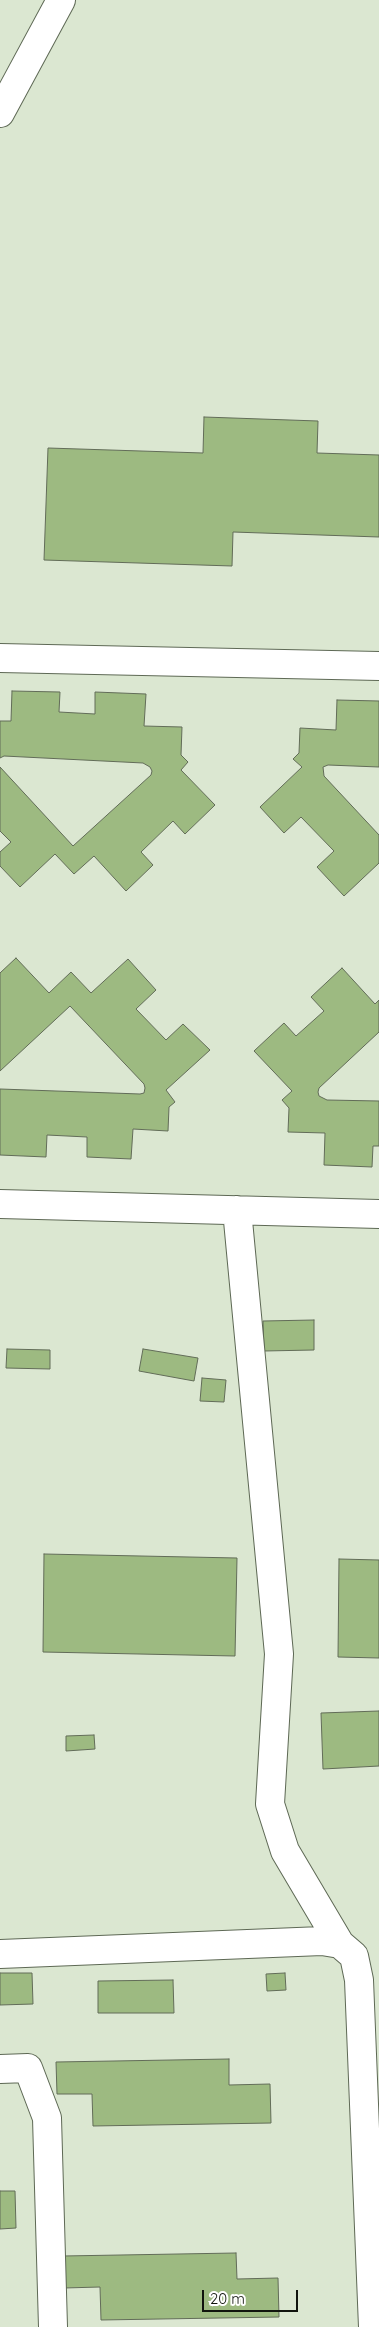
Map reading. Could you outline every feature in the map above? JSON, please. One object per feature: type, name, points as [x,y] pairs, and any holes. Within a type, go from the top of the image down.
[{"type":"street","points":[[0,113],[61,0]]},
{"type":"street","points":[[0,658],[379,666]]},
{"type":"street","points":[[0,1204],[379,1214]]},
{"type":"street","points":[[237,1210],[278,1654],[270,1804],[285,1851],[340,1944],[354,1956],[359,1980],[375,2246],[373,2327]]},
{"type":"street","points":[[0,1954],[322,1941],[340,1944]]},
{"type":"street","points":[[0,2069],[28,2068],[48,2118],[53,2327]]},
{"type":"building","points":[[204,417],[318,421],[317,453],[379,455],[379,537],[233,532],[232,566],[44,560],[48,448],[203,453]]},
{"type":"building","points":[[12,691],[60,692],[59,712],[95,714],[95,692],[146,694],[144,726],[182,727],[181,755],[188,762],[181,770],[215,805],[185,834],[173,821],[141,852],[153,865],[126,891],[94,856],[74,874],[55,854],[20,887],[0,866],[0,852],[11,842],[0,831],[0,767],[73,846],[151,775],[152,771],[150,767],[143,763],[4,756],[0,758],[0,721],[11,721]]},
{"type":"building","points":[[337,700],[379,701],[379,767],[328,765],[323,767],[324,776],[379,835],[379,863],[344,896],[317,867],[334,851],[301,817],[284,833],[260,807],[302,767],[293,759],[299,753],[300,728],[336,730]]},
{"type":"building","points":[[16,958],[49,993],[71,972],[91,993],[128,959],[156,990],[136,1009],[166,1040],[183,1024],[210,1050],[166,1090],[175,1102],[169,1107],[168,1131],[133,1129],[131,1159],[87,1157],[87,1137],[47,1135],[46,1157],[0,1155],[0,1089],[140,1094],[144,1093],[145,1088],[144,1084],[70,1006],[0,1071],[0,973]]},
{"type":"building","points":[[342,968],[375,1004],[379,1000],[379,1032],[319,1088],[318,1092],[319,1096],[327,1100],[379,1101],[379,1146],[373,1146],[372,1167],[324,1165],[325,1133],[288,1132],[289,1108],[282,1100],[292,1091],[254,1051],[284,1023],[296,1036],[324,1011],[311,997]]},
{"type":"building","points":[[314,1320],[314,1350],[264,1351],[263,1321]]},
{"type":"building","points":[[7,1349],[50,1350],[50,1369],[6,1368]]},
{"type":"building","points":[[143,1349],[198,1358],[194,1381],[139,1371]]},
{"type":"building","points":[[202,1378],[226,1380],[224,1402],[200,1401]]},
{"type":"building","points":[[44,1554],[237,1558],[235,1656],[43,1652]]},
{"type":"building","points":[[339,1559],[379,1560],[379,1658],[338,1657]]},
{"type":"building","points":[[379,1711],[379,1766],[323,1769],[321,1713]]},
{"type":"building","points":[[94,1735],[95,1749],[66,1751],[66,1736]]},
{"type":"building","points":[[0,1973],[32,1973],[33,2004],[0,2005]]},
{"type":"building","points":[[285,1973],[286,1990],[267,1991],[266,1974]]},
{"type":"building","points":[[173,1980],[174,2013],[98,2013],[98,1981]]},
{"type":"building","points":[[229,2059],[229,2085],[270,2084],[271,2123],[93,2126],[92,2094],[57,2094],[56,2062]]},
{"type":"building","points":[[0,2191],[15,2191],[16,2228],[0,2229]]},
{"type":"building","points":[[236,2253],[237,2279],[278,2278],[279,2317],[101,2320],[100,2287],[64,2288],[63,2256]]}]
